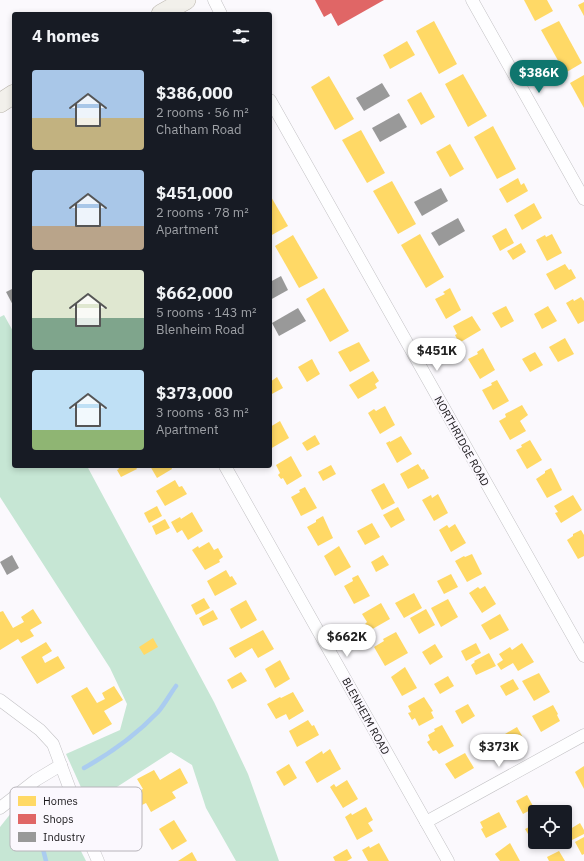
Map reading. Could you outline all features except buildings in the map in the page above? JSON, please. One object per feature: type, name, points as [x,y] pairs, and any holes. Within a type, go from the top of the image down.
[{"type":"main road","points":[[165,12],[186,0]]},
{"type":"main road","points":[[0,103],[12,95]]},
{"type":"street","points":[[214,0],[221,12]]},
{"type":"street","points":[[472,0],[584,199]]},
{"type":"street","name":"NORTHRIDGE ROAD","points":[[272,104],[584,656]]},
{"type":"street","name":"BLENHEIM ROAD","points":[[226,468],[448,861]]},
{"type":"street","points":[[0,700],[40,730],[53,744],[70,787]]},
{"type":"street","points":[[426,822],[584,735]]},
{"type":"street","points":[[27,787],[62,765]]},
{"type":"street","points":[[0,808],[10,800]]},
{"type":"street","points":[[94,851],[98,861]]},
{"type":"green space","points":[[4,315],[12,329],[12,468],[88,468],[214,702],[248,774],[279,861],[236,861],[206,808],[192,765],[171,752],[117,787],[81,787],[66,754],[120,730],[127,704],[110,668],[0,497],[0,317]]},
{"type":"green space","points":[[10,814],[10,851],[81,851],[86,861],[0,861],[0,827]]},
{"type":"waterway","points":[[84,768],[114,749],[141,728],[158,712],[176,686]]},
{"type":"waterway","points":[[44,851],[46,861]]}]
